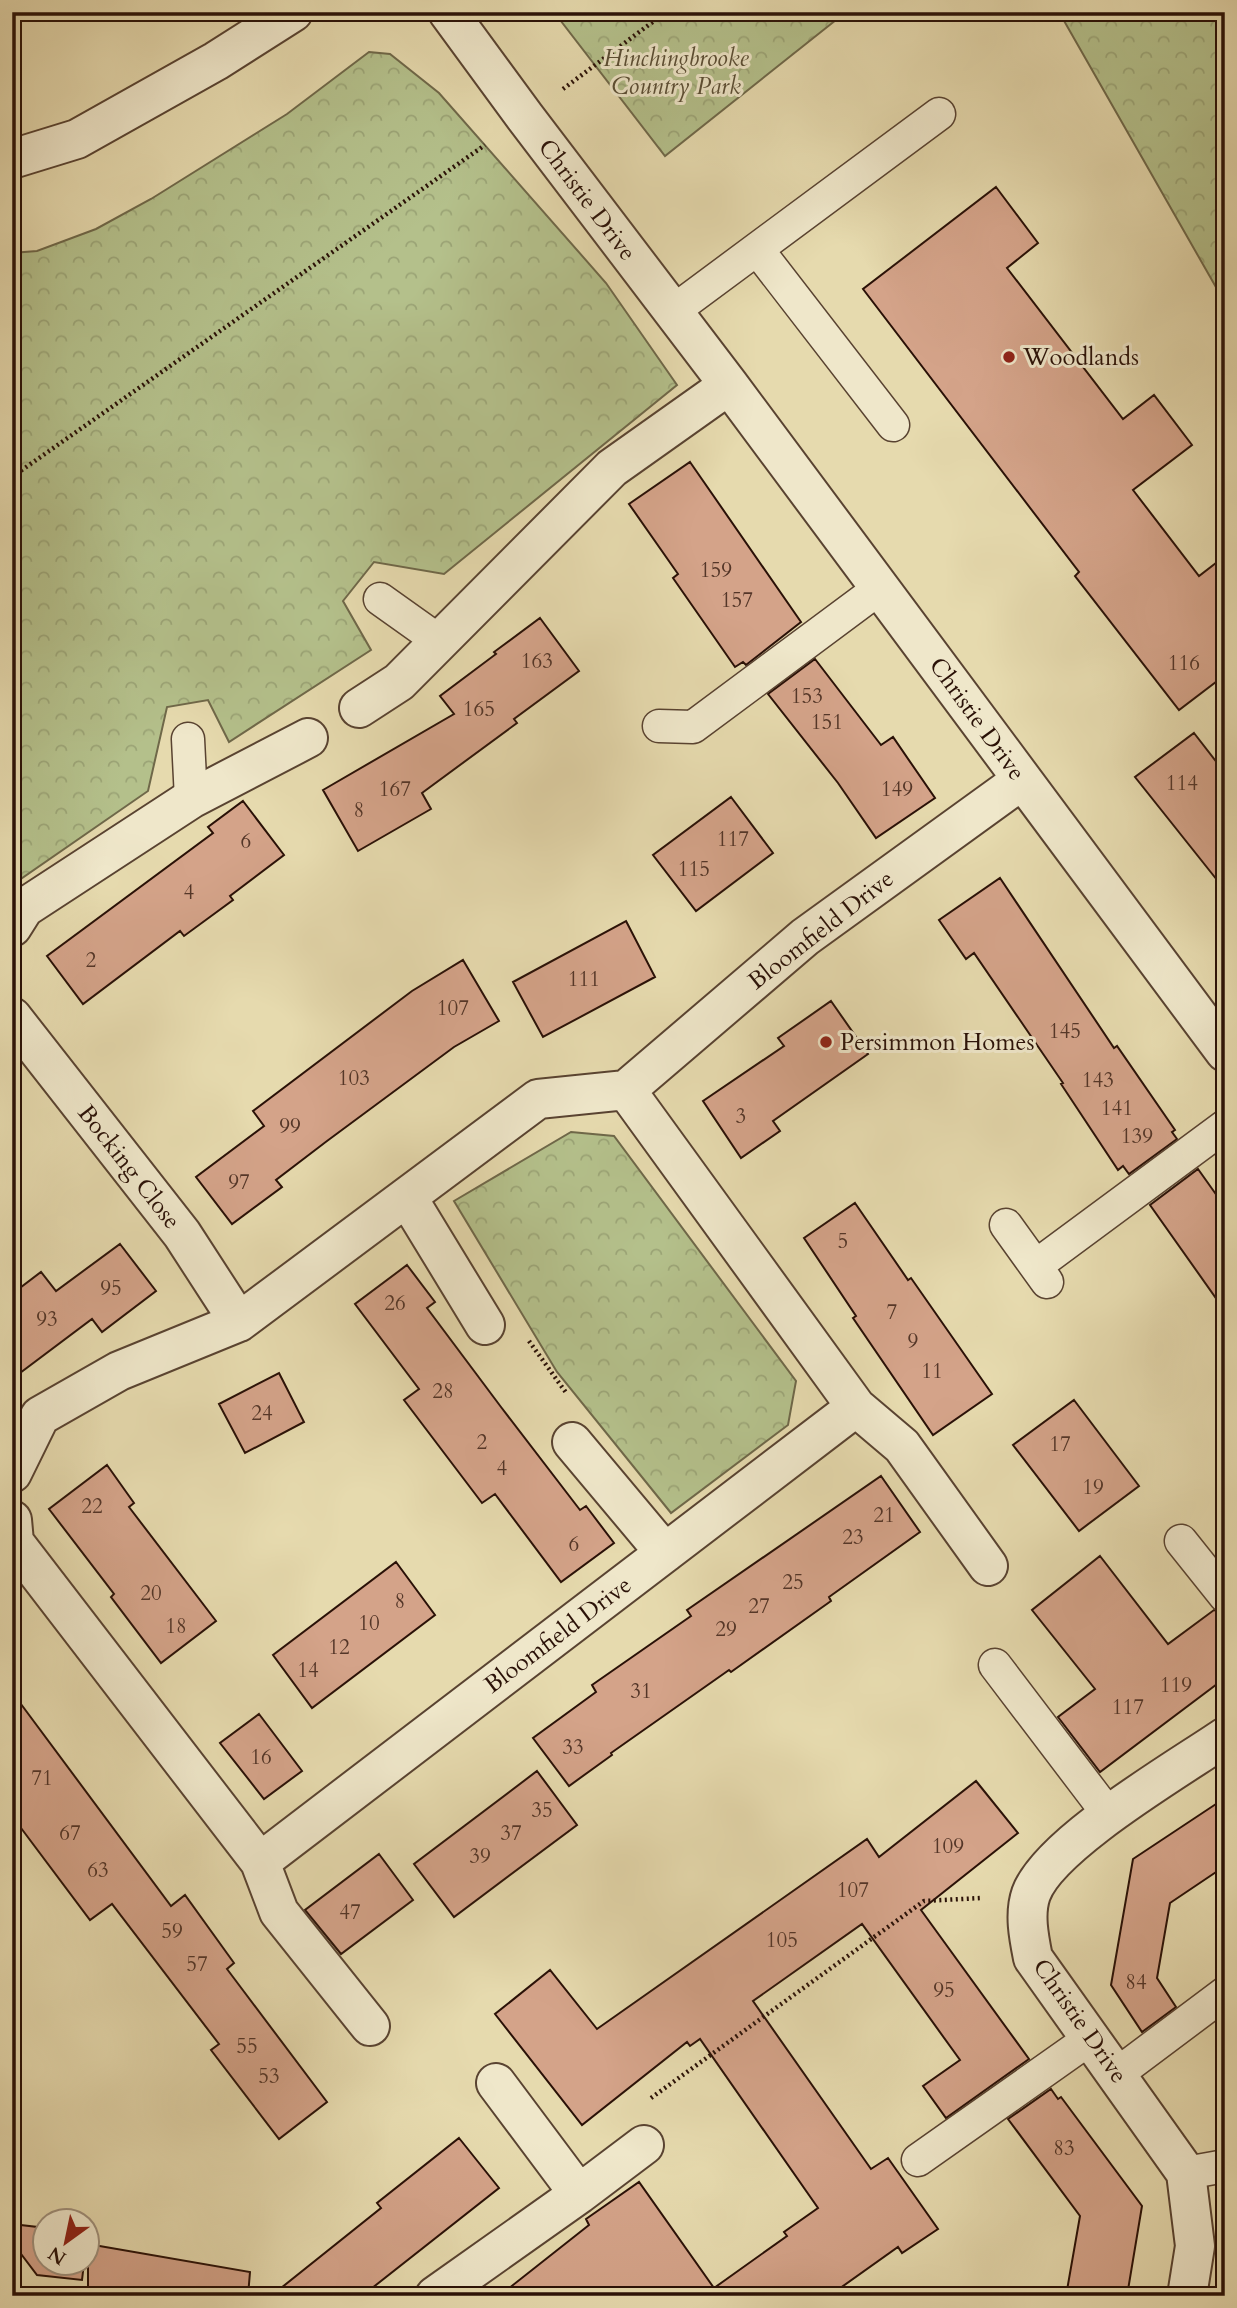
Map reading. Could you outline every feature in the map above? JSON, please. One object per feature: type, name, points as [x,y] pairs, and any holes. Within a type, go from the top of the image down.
[{"type":"street","points":[[12,159],[77,139],[216,61],[293,12]]},
{"type":"street","name":"Christie Drive","points":[[448,12],[1225,1052]]},
{"type":"street","points":[[359,708],[399,682],[612,468],[729,385]]},
{"type":"street","points":[[12,927],[24,908],[191,799],[308,737]]},
{"type":"street","name":"Bloomfield Drive","points":[[626,1090],[805,937],[1022,780]]},
{"type":"street","name":"Bocking Close","points":[[12,1017],[182,1234],[239,1322]]},
{"type":"street","points":[[12,1473],[40,1416],[119,1371],[239,1322],[538,1099],[626,1090],[856,1407],[902,1446],[988,1566]]},
{"type":"street","points":[[407,1197],[485,1325]]},
{"type":"street","name":"Bloomfield Drive","points":[[260,1862],[856,1407]]},
{"type":"street","points":[[572,1441],[665,1553]]},
{"type":"street","points":[[12,1520],[14,1542],[260,1862],[279,1912],[370,2026]]},
{"type":"street","name":"Christie Drive","points":[[1186,2296],[1195,2246],[1186,2173],[1033,1958],[1027,1927],[1031,1894],[1049,1865],[1109,1815],[1225,1737]]},
{"type":"street","points":[[496,2083],[579,2194]]},
{"type":"street","points":[[435,2296],[644,2145]]},
{"type":"lane","points":[[672,312],[939,114]]},
{"type":"lane","points":[[757,249],[892,425]]},
{"type":"lane","points":[[659,726],[693,727],[880,587]]},
{"type":"lane","points":[[380,599],[439,641]]},
{"type":"lane","points":[[188,739],[191,799]]},
{"type":"lane","points":[[1006,1225],[1042,1274],[1225,1126]]},
{"type":"lane","points":[[1181,1541],[1225,1595]]},
{"type":"lane","points":[[995,1665],[1109,1815]]},
{"type":"lane","points":[[1117,2074],[1225,1993]]},
{"type":"lane","points":[[918,2160],[1091,2038]]},
{"type":"lane","points":[[1186,2173],[1225,2166]]},
{"type":"path","points":[[12,477],[525,117],[666,12]]},
{"type":"path","points":[[485,1325],[511,1316],[585,1418],[572,1441]]},
{"type":"path","points":[[644,2145],[645,2102],[924,1901],[1031,1894]]},
{"type":"green space","name":"Hinchingbrooke Country Park","points":[[554,12],[846,12],[665,156]]},
{"type":"green space","points":[[1059,12],[1225,12],[1225,303]]},
{"type":"green space","points":[[369,52],[390,54],[439,93],[606,283],[677,385],[444,574],[374,562],[343,601],[371,650],[229,742],[208,700],[167,707],[148,791],[12,885],[12,253],[37,251],[96,229],[151,199],[287,114]]},
{"type":"green space","points":[[571,1132],[614,1136],[796,1381],[788,1425],[671,1513],[557,1372],[454,1201]]},
{"type":"building","name":"Woodlands","points":[[996,187],[1038,243],[1007,268],[1123,419],[1154,395],[1192,445],[1133,490],[1199,576],[1225,556],[1225,675],[1179,710],[1075,576],[1079,572],[863,289]]},
{"type":"building","points":[[690,462],[801,622],[746,665],[743,662],[735,667],[673,578],[678,574],[629,504]]},
{"type":"building","points":[[540,618],[579,671],[514,719],[517,723],[422,793],[431,809],[358,851],[323,790],[454,714],[440,696]]},
{"type":"building","points":[[815,659],[881,745],[893,737],[935,798],[876,838],[838,783],[768,694]]},
{"type":"building","points":[[1194,733],[1225,773],[1225,890],[1135,777]]},
{"type":"building","points":[[731,797],[773,853],[696,911],[653,855]]},
{"type":"building","points":[[243,801],[284,855],[230,896],[233,900],[184,936],[180,931],[83,1004],[47,956],[213,833],[208,827]]},
{"type":"building","points":[[1000,878],[1114,1048],[1117,1046],[1175,1130],[1172,1132],[1177,1139],[1129,1174],[1123,1166],[1118,1170],[1061,1084],[1063,1083],[974,953],[966,959],[939,920]]},
{"type":"building","points":[[626,921],[655,977],[543,1037],[513,982]]},
{"type":"building","points":[[463,960],[499,1021],[454,1047],[327,1141],[276,1180],[282,1187],[232,1224],[196,1177],[264,1126],[253,1111],[412,991]]},
{"type":"building","points":[[831,1001],[868,1054],[773,1121],[780,1131],[741,1158],[703,1101],[784,1046],[778,1038]]},
{"type":"building","points":[[1198,1169],[1225,1207],[1225,1311],[1150,1205]]},
{"type":"building","points":[[855,1203],[992,1394],[933,1435],[853,1318],[856,1316],[804,1238]]},
{"type":"building","points":[[120,1244],[156,1291],[102,1332],[92,1319],[12,1379],[12,1294],[41,1272],[56,1291]]},
{"type":"building","points":[[407,1265],[435,1302],[427,1308],[580,1510],[586,1506],[614,1543],[561,1582],[495,1494],[482,1503],[404,1400],[419,1389],[355,1304]]},
{"type":"building","points":[[279,1373],[304,1422],[245,1453],[219,1404]]},
{"type":"building","points":[[1074,1400],[1139,1486],[1079,1531],[1013,1445]]},
{"type":"building","points":[[107,1465],[134,1503],[129,1507],[216,1621],[161,1663],[111,1597],[114,1594],[49,1509]]},
{"type":"building","points":[[881,1476],[920,1532],[829,1597],[831,1601],[611,1753],[612,1755],[569,1786],[533,1738],[596,1692],[592,1685],[691,1616],[687,1610]]},
{"type":"building","points":[[1100,1556],[1168,1644],[1214,1610],[1225,1614],[1225,1678],[1100,1772],[1058,1717],[1095,1689],[1032,1610]]},
{"type":"building","points":[[396,1562],[435,1615],[312,1708],[273,1655]]},
{"type":"building","points":[[12,1692],[171,1906],[185,1895],[234,1963],[227,1969],[327,2102],[279,2139],[211,2050],[219,2044],[112,1904],[90,1920],[12,1816]]},
{"type":"building","points":[[259,1714],[302,1771],[264,1799],[220,1743]]},
{"type":"building","points":[[537,1771],[577,1825],[454,1917],[414,1864]]},
{"type":"building","points":[[976,1781],[1018,1833],[921,1910],[1029,2059],[946,2118],[923,2086],[960,2060],[862,1924],[753,2001],[871,2169],[888,2158],[938,2229],[902,2253],[898,2247],[829,2296],[499,2296],[589,2225],[586,2219],[639,2182],[714,2288],[787,2236],[784,2232],[818,2208],[700,2039],[690,2046],[687,2042],[582,2125],[495,2014],[550,1970],[597,2029],[867,1839],[879,1857]]},
{"type":"building","points":[[1225,1798],[1225,1866],[1170,1903],[1157,1978],[1176,2007],[1142,2032],[1111,1985],[1133,1859]]},
{"type":"building","points":[[379,1854],[413,1900],[341,1954],[305,1910]]},
{"type":"building","points":[[1051,2089],[1058,2099],[1061,2097],[1142,2206],[1127,2296],[1066,2296],[1080,2216],[1008,2119]]},
{"type":"building","points":[[459,2138],[499,2188],[362,2296],[271,2296],[381,2208],[377,2203]]},
{"type":"building","points":[[12,2224],[32,2226],[32,2268],[12,2242]]},
{"type":"building","points":[[102,2246],[250,2272],[248,2296],[88,2296],[88,2276],[102,2276]]},
{"type":"building","points":[[46,2276],[82,2276],[82,2280]]},
{"type":"place","name":"Woodlands","points":[[1009,357]]},
{"type":"place","name":"Persimmon Homes","points":[[826,1042]]}]
